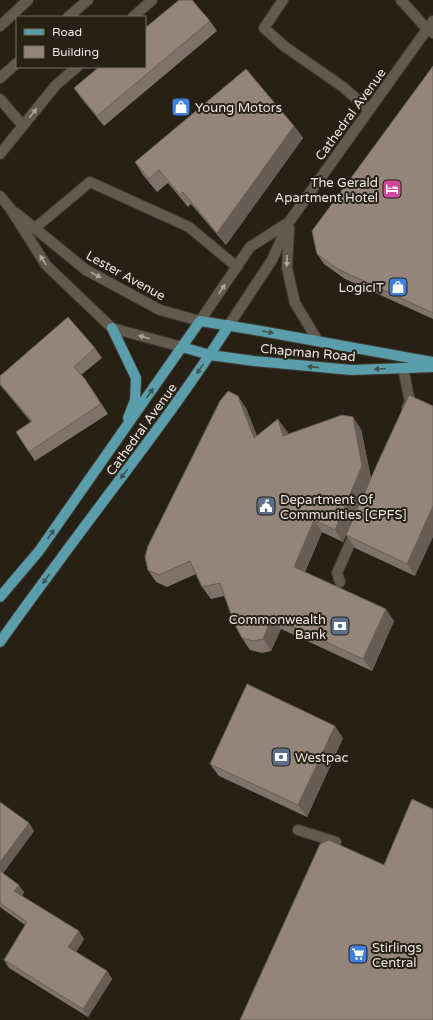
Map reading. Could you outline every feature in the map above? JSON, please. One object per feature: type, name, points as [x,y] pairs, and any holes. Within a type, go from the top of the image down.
[{"type":"main road","name":"Chapman Road","points":[[200,321],[433,362]]},
{"type":"main road","name":"Cathedral Avenue","points":[[0,597],[39,551],[200,321]]},
{"type":"main road","name":"Cathedral Avenue","points":[[0,642],[144,447],[210,355],[229,325]]},
{"type":"main road","points":[[112,328],[136,378],[135,400],[123,431]]},
{"type":"main road","name":"Chapman Road","points":[[182,348],[210,355],[254,361],[352,370],[433,367]]},
{"type":"street","points":[[0,26],[28,0]]},
{"type":"street","points":[[69,16],[88,0]]},
{"type":"street","points":[[134,16],[152,0]]},
{"type":"street","points":[[283,0],[264,28],[284,46],[343,86],[369,110]]},
{"type":"street","points":[[401,0],[431,28]]},
{"type":"street","name":"Cathedral Avenue","points":[[229,325],[272,260],[289,222],[369,110],[431,28]]},
{"type":"street","points":[[0,78],[16,64]]},
{"type":"street","points":[[0,154],[56,85],[75,68]]},
{"type":"street","points":[[0,99],[23,126]]},
{"type":"street","points":[[35,228],[90,182],[189,227],[236,267]]},
{"type":"street","name":"Lester Avenue","points":[[0,196],[10,208],[46,265],[112,328],[182,348]]},
{"type":"street","name":"Lester Avenue","points":[[10,208],[86,270],[160,310],[200,321]]},
{"type":"street","points":[[289,222],[287,268],[295,303],[318,341]]},
{"type":"street","name":"Cathedral Avenue","points":[[200,321],[250,248],[289,222]]},
{"type":"street","points":[[403,368],[410,402],[404,416]]},
{"type":"street","points":[[340,582],[338,573],[358,524]]},
{"type":"street","points":[[298,830],[336,842]]},
{"type":"building","points":[[179,0],[192,0],[210,21],[97,116],[74,88],[98,68],[146,68],[146,27]]},
{"type":"building","points":[[433,66],[433,313],[338,269],[317,254],[312,231]]},
{"type":"building","points":[[246,69],[294,126],[217,233],[183,192],[180,195],[159,170],[149,179],[135,162]]},
{"type":"building","points":[[68,317],[95,348],[74,367],[85,379],[101,404],[29,452],[16,432],[32,421],[0,384],[0,376]]},
{"type":"building","points":[[228,391],[238,396],[254,438],[278,419],[283,436],[342,415],[353,417],[362,466],[335,530],[314,520],[294,567],[386,609],[363,659],[272,617],[263,639],[253,641],[242,638],[234,623],[220,583],[202,587],[190,561],[159,575],[148,570],[145,557],[148,546],[220,401]]},
{"type":"building","points":[[409,395],[433,406],[433,506],[407,564],[346,535]]},
{"type":"building","name":"Westpac","points":[[247,684],[335,726],[298,805],[210,764]]},
{"type":"building","name":"Stirlings Central","points":[[412,799],[433,809],[433,1020],[240,1020],[320,844],[329,840],[384,865]]},
{"type":"building","points":[[0,802],[29,823],[0,862]]},
{"type":"building","points":[[0,871],[19,885],[14,891],[79,931],[68,947],[107,971],[83,1009],[4,960],[27,922],[0,903]]},
{"type":"place","name":"Young Motors","points":[[181,107]]},
{"type":"place","name":"The Gerald Apartment Hotel","points":[[392,189]]},
{"type":"place","name":"LogicIT","points":[[398,287]]},
{"type":"place","name":"Department Of Communities [CPFS]","points":[[266,506]]},
{"type":"place","name":"Commonwealth Bank","points":[[340,626]]},
{"type":"place","name":"Westpac","points":[[281,757]]},
{"type":"place","name":"Stirlings Central","points":[[358,954]]}]
